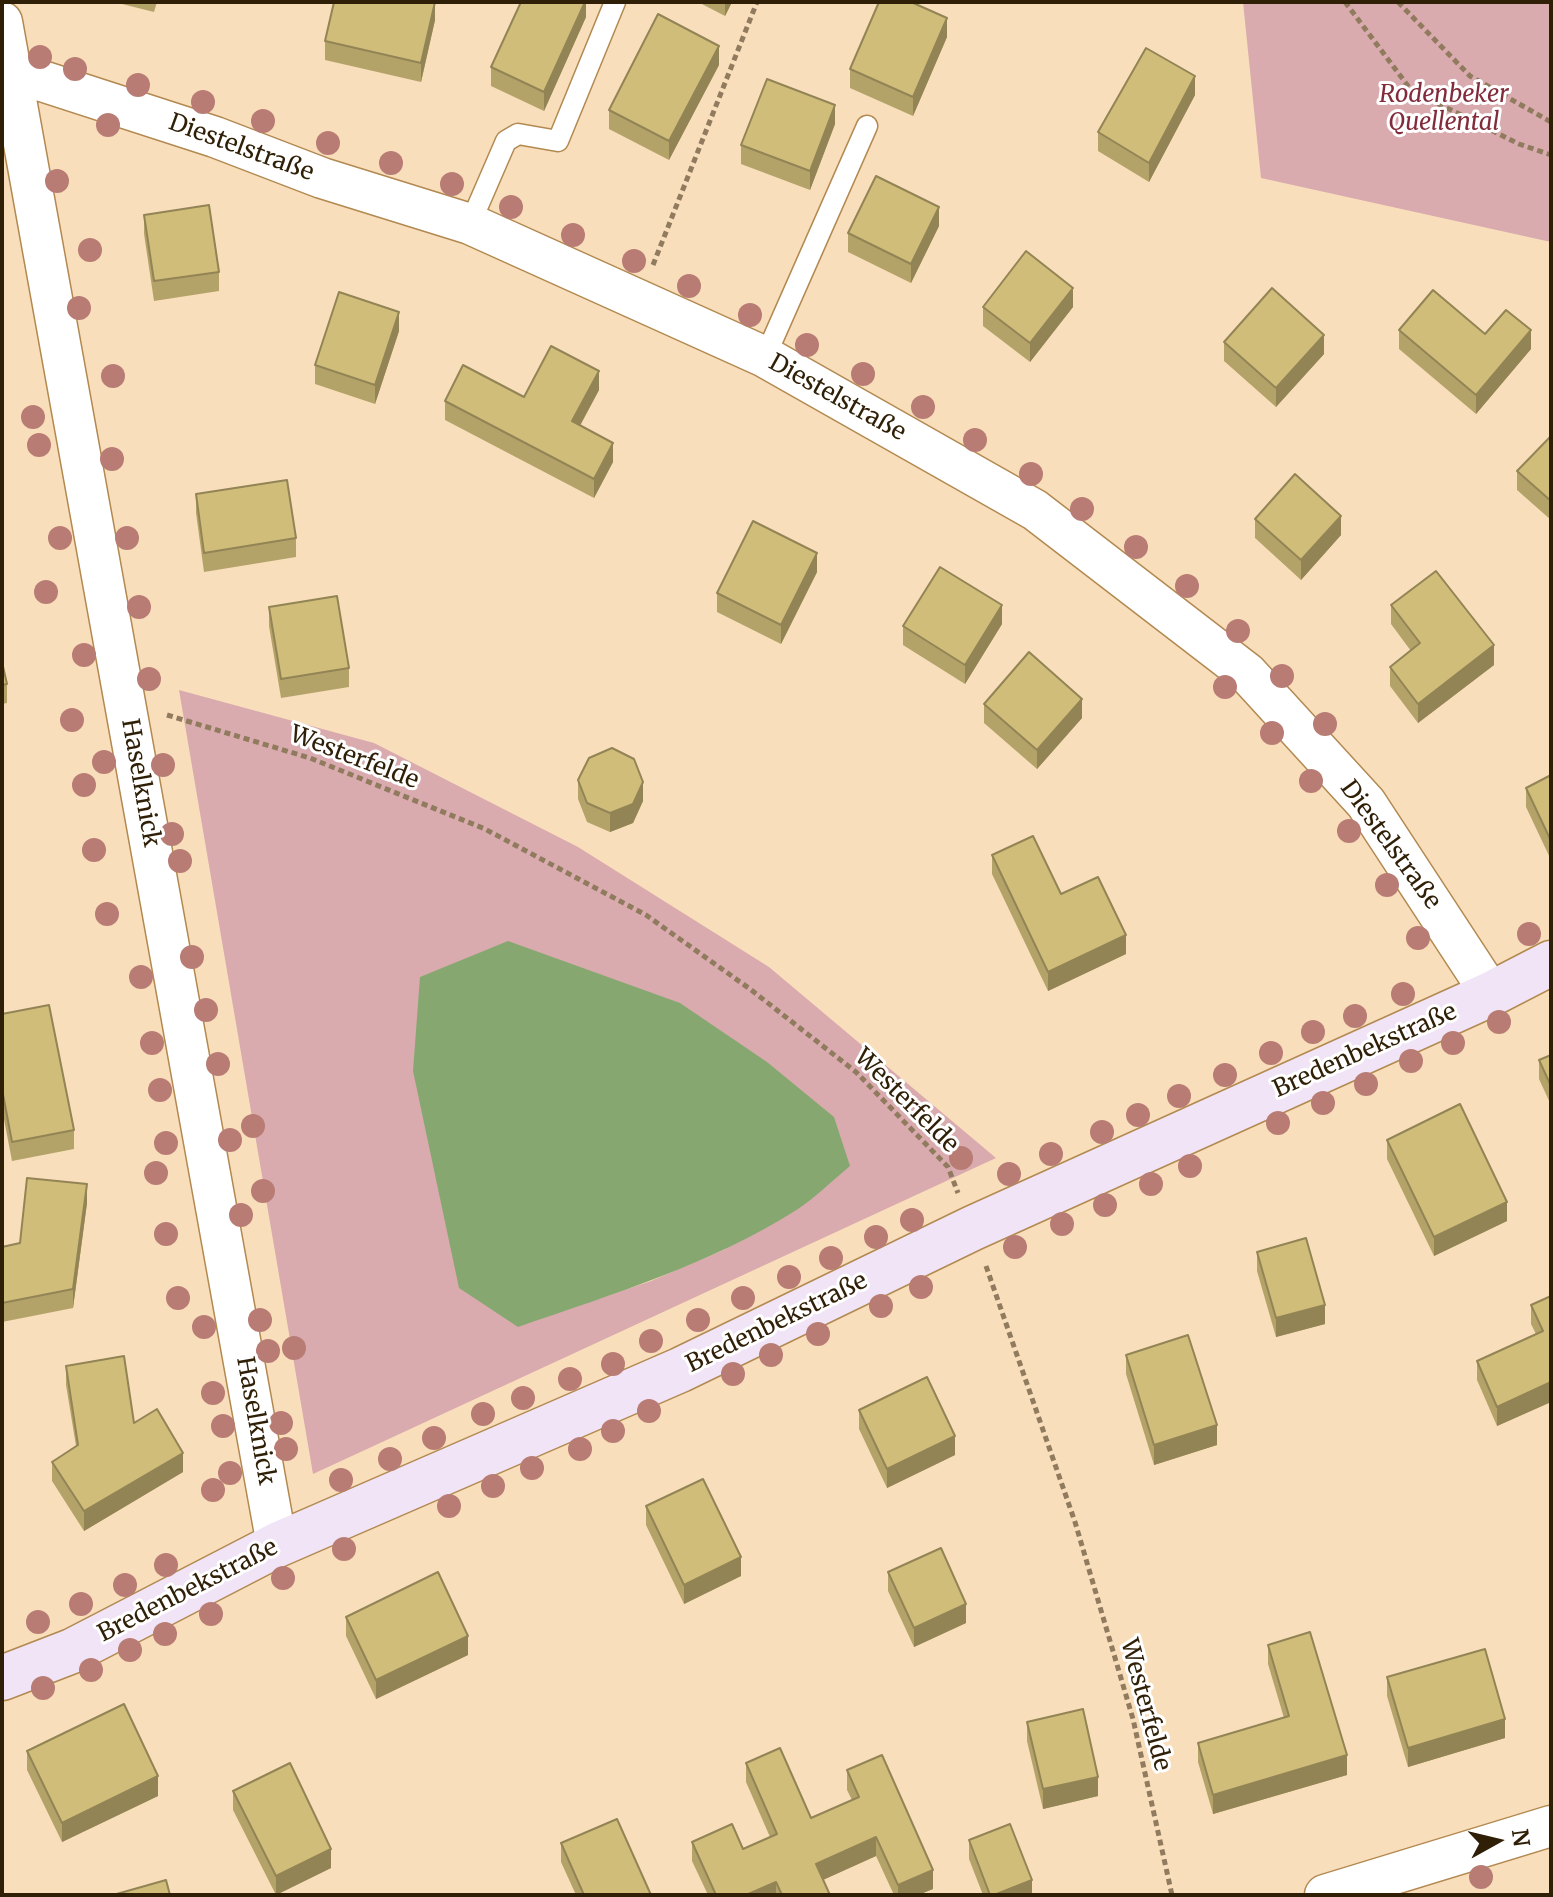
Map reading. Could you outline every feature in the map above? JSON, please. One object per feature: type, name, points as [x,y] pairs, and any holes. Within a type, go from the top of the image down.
[{"type":"street","name":"Haselknick","points":[[2,22],[7,69],[277,1545]]},
{"type":"street","name":"Diestelstraße","points":[[7,69],[215,137],[322,178],[470,224],[765,357],[1035,510],[1233,659],[1366,803],[1491,994]]},
{"type":"street","name":"Bredenbekstraße","points":[[2,1678],[72,1651],[277,1545],[680,1370],[973,1228],[1491,994],[1551,963]]},
{"type":"street","points":[[1325,1895],[1551,1826]]},
{"type":"lane","points":[[470,224],[506,141],[518,134],[558,141],[615,2]]},
{"type":"lane","points":[[765,357],[867,126]]},
{"type":"path","points":[[640,300],[757,2]]},
{"type":"path","points":[[1345,2],[1411,90],[1519,144],[1551,155]]},
{"type":"path","points":[[1398,2],[1470,76],[1551,122]]},
{"type":"path","name":"Westerfelde","points":[[167,715],[310,758],[485,829],[646,915],[750,989],[856,1072],[948,1167],[973,1228],[1075,1522],[1129,1704],[1172,1895]]},
{"type":"green space","name":"Rodenbeker Quellental","points":[[1243,2],[1551,2],[1551,242],[1261,178]]},
{"type":"green space","points":[[179,690],[374,743],[578,847],[769,967],[996,1158],[313,1474]],"holes":[[[728,1248],[651,1281],[518,1326]]]},
{"type":"shaded area","points":[[508,941],[680,1003],[767,1062],[834,1117],[850,1166],[798,1209],[731,1246],[626,1290],[518,1327],[459,1288],[413,1071],[420,977]]},
{"type":"building","points":[[334,2],[435,2],[421,63],[325,41]]},
{"type":"building","points":[[521,2],[585,2],[544,92],[491,67]]},
{"type":"building","points":[[879,2],[911,2],[947,18],[913,97],[850,69]]},
{"type":"building","points":[[658,14],[719,46],[669,141],[609,110]]},
{"type":"building","points":[[1146,48],[1195,76],[1149,163],[1098,132]]},
{"type":"building","points":[[767,79],[835,105],[810,171],[741,145]]},
{"type":"building","points":[[876,176],[939,207],[911,264],[848,233]]},
{"type":"building","points":[[209,205],[219,272],[154,281],[144,215]]},
{"type":"building","points":[[1026,251],[1073,288],[1030,343],[983,307]]},
{"type":"building","points":[[1272,288],[1324,335],[1276,388],[1224,342]]},
{"type":"building","points":[[1433,290],[1485,334],[1506,310],[1531,330],[1476,395],[1399,330]]},
{"type":"building","points":[[339,292],[399,312],[375,385],[315,365]]},
{"type":"building","points":[[551,346],[599,371],[572,421],[613,443],[594,479],[445,401],[463,365],[524,397]]},
{"type":"building","points":[[1551,436],[1551,501],[1517,471]]},
{"type":"building","points":[[1295,474],[1341,516],[1301,560],[1255,519]]},
{"type":"building","points":[[287,480],[296,538],[204,553],[196,494]]},
{"type":"building","points":[[753,521],[817,553],[781,625],[717,593]]},
{"type":"building","points":[[940,567],[1002,605],[965,665],[903,626]]},
{"type":"building","points":[[1436,571],[1494,645],[1418,704],[1390,667],[1420,643],[1391,605]]},
{"type":"building","points":[[337,596],[349,668],[281,679],[269,607]]},
{"type":"building","points":[[1029,652],[1082,699],[1037,750],[984,704]]},
{"type":"building","points":[[2,662],[7,684],[2,685]]},
{"type":"building","points":[[612,748],[634,759],[643,782],[633,804],[610,813],[587,803],[578,780],[589,758]]},
{"type":"building","points":[[1551,775],[1551,841],[1526,788]]},
{"type":"building","points":[[1033,836],[1061,894],[1098,877],[1126,935],[1048,972],[992,855]]},
{"type":"building","points":[[49,1005],[74,1130],[12,1142],[2,1089],[2,1014]]},
{"type":"building","points":[[1551,1055],[1551,1086],[1539,1060]]},
{"type":"building","points":[[1460,1104],[1507,1202],[1434,1237],[1387,1140]]},
{"type":"building","points":[[27,1178],[87,1184],[73,1289],[2,1303],[2,1247],[20,1243]]},
{"type":"building","points":[[1306,1238],[1325,1305],[1276,1318],[1257,1252]]},
{"type":"building","points":[[1551,1296],[1551,1382],[1497,1407],[1477,1361],[1543,1331],[1531,1305]]},
{"type":"building","points":[[1188,1335],[1217,1425],[1154,1445],[1126,1355]]},
{"type":"building","points":[[124,1356],[134,1423],[157,1409],[183,1453],[84,1511],[52,1462],[78,1445],[66,1366]]},
{"type":"building","points":[[927,1377],[955,1436],[887,1469],[859,1410]]},
{"type":"building","points":[[703,1479],[741,1557],[684,1585],[646,1506]]},
{"type":"building","points":[[941,1548],[966,1604],[914,1628],[888,1572]]},
{"type":"building","points":[[438,1572],[468,1636],[376,1680],[346,1617]]},
{"type":"building","points":[[1310,1632],[1347,1755],[1213,1795],[1198,1743],[1289,1716],[1268,1645]]},
{"type":"building","points":[[1485,1649],[1505,1719],[1408,1748],[1387,1677]]},
{"type":"building","points":[[124,1704],[158,1776],[62,1823],[27,1751]]},
{"type":"building","points":[[1083,1709],[1098,1777],[1043,1789],[1027,1722]]},
{"type":"building","points":[[780,1748],[811,1818],[859,1797],[847,1770],[882,1755],[933,1870],[898,1885],[876,1837],[816,1864],[830,1895],[782,1895],[776,1882],[746,1895],[716,1895],[692,1842],[732,1824],[743,1849],[777,1834],[746,1763]]},
{"type":"building","points":[[290,1763],[331,1849],[276,1876],[233,1791]]},
{"type":"building","points":[[617,1819],[651,1895],[584,1895],[561,1843]]},
{"type":"building","points":[[1010,1824],[1032,1880],[990,1895],[969,1840]]},
{"type":"building","points":[[166,1880],[170,1895],[113,1895]]}]
